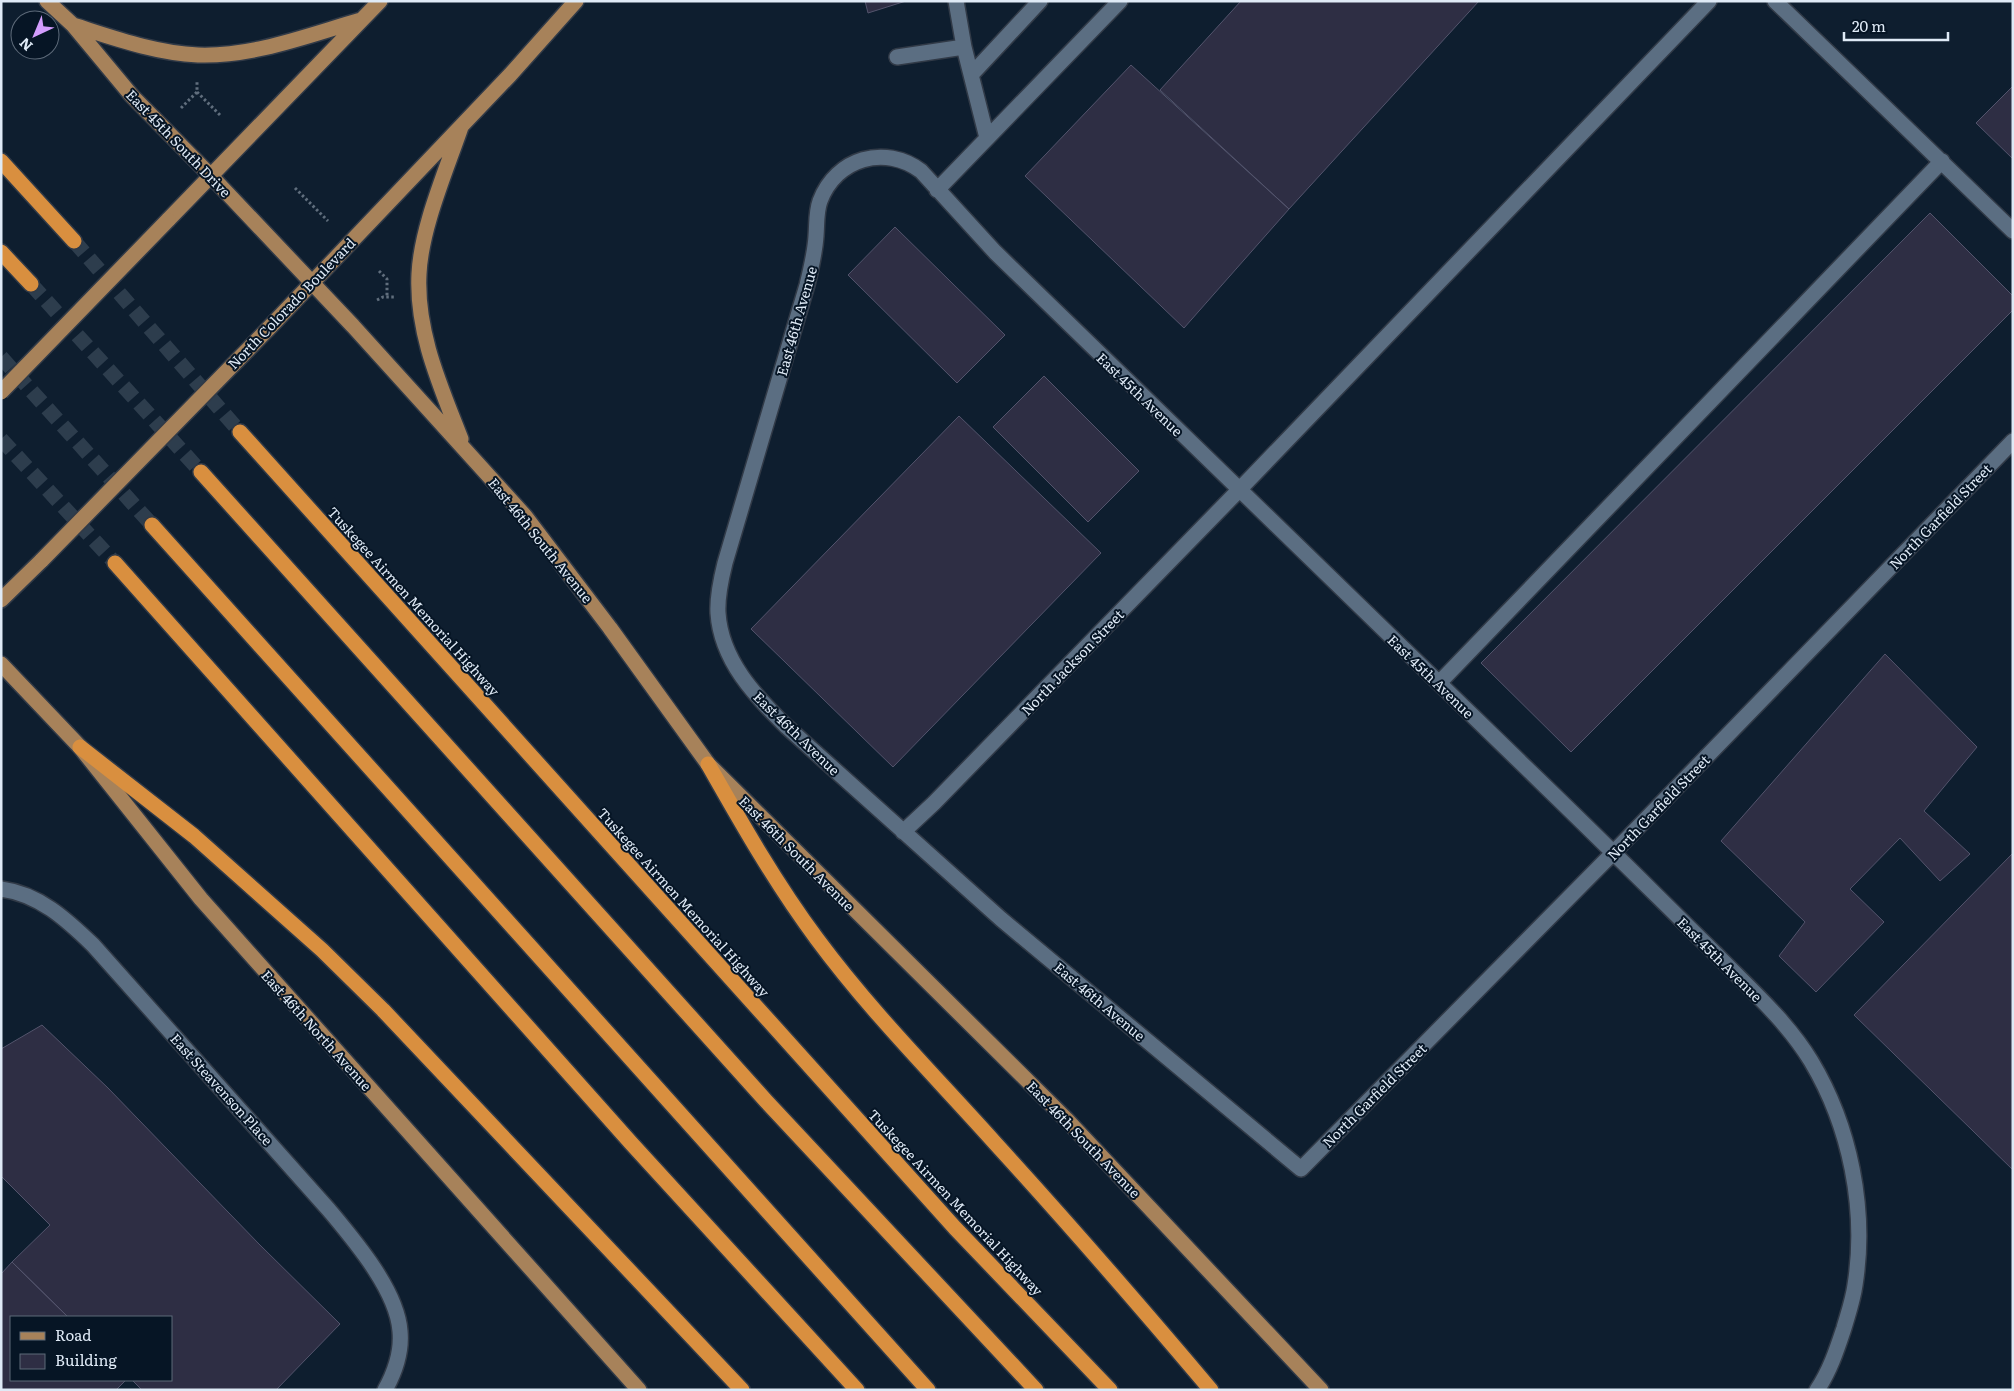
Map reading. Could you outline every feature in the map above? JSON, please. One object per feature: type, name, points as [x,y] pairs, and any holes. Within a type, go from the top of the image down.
[{"type":"highway","points":[[1,161],[74,241]]},
{"type":"highway","points":[[1,252],[31,284]]},
{"type":"highway","name":"Tuskegee Airmen Memorial Highway","points":[[240,432],[948,1220],[1110,1390]]},
{"type":"highway","points":[[201,472],[766,1101],[1036,1390]]},
{"type":"highway","points":[[152,525],[928,1390]]},
{"type":"highway","points":[[115,563],[618,1128],[857,1390]]},
{"type":"highway","points":[[80,747],[194,836],[322,950],[383,1010],[742,1390]]},
{"type":"highway","points":[[708,764],[755,847],[783,892],[817,940],[855,987],[1086,1243],[1211,1390]]},
{"type":"main road","name":"East 45th South Drive","points":[[48,1],[73,25],[132,96],[312,282]]},
{"type":"main road","points":[[1,392],[380,1]]},
{"type":"main road","name":"North Colorado Boulevard","points":[[1,600],[268,328],[576,1]]},
{"type":"main road","points":[[73,25],[153,48],[174,52],[216,55],[287,42],[362,19]]},
{"type":"main road","points":[[462,124],[426,231],[419,273],[419,295],[422,328],[434,370],[464,447]]},
{"type":"main road","name":"East 46th South Avenue","points":[[312,282],[525,516],[567,570],[708,764],[1066,1119],[1321,1390]]},
{"type":"main road","name":"East 46th North Avenue","points":[[1,664],[80,747],[201,899],[639,1390]]},
{"type":"street","points":[[956,1],[964,47],[987,138]]},
{"type":"street","points":[[971,75],[1040,1]]},
{"type":"street","points":[[937,190],[1120,1]]},
{"type":"street","name":"North Jackson Street","points":[[903,832],[948,789],[1240,490],[1709,1]]},
{"type":"street","points":[[1775,1],[1942,160],[2013,231]]},
{"type":"street","points":[[897,57],[964,47]]},
{"type":"street","name":"East 46th Avenue","points":[[921,171],[910,163],[897,158],[868,158],[854,163],[842,172],[824,192],[819,203],[813,260],[808,285],[725,562],[719,588],[718,613],[723,637],[743,679],[758,700],[786,727],[1009,925],[1301,1169]]},
{"type":"street","points":[[1439,683],[1942,160]]},
{"type":"street","name":"East 45th Avenue","points":[[921,171],[1002,259],[1614,852],[1764,1003],[1810,1059],[1836,1116],[1848,1152],[1856,1195],[1859,1228],[1856,1284],[1851,1308],[1839,1345],[1817,1390]]},
{"type":"street","name":"North Garfield Street","points":[[1301,1169],[1614,852],[2013,442]]},
{"type":"street","name":"East Steavenson Place","points":[[1,888],[33,897],[53,909],[76,928],[115,968],[358,1245],[371,1264],[387,1294],[400,1331],[397,1365],[385,1390]]},
{"type":"path","points":[[181,108],[197,92],[197,77]]},
{"type":"path","points":[[197,92],[220,115]]},
{"type":"path","points":[[295,188],[328,221]]},
{"type":"path","points":[[379,271],[387,279],[388,296]]},
{"type":"path","points":[[377,300],[388,296],[403,297]]},
{"type":"building","points":[[865,1],[906,1],[868,13]]},
{"type":"building","points":[[1241,1],[1479,1],[1289,209],[1160,90]]},
{"type":"building","points":[[1131,65],[1289,209],[1184,328],[1025,176]]},
{"type":"building","points":[[2013,86],[2013,159],[1976,123]]},
{"type":"building","points":[[1930,213],[2013,296],[2013,310],[1571,752],[1481,663]]},
{"type":"building","points":[[895,227],[1005,335],[957,383],[848,275]]},
{"type":"building","points":[[1044,376],[1139,471],[1088,522],[993,427]]},
{"type":"building","points":[[959,416],[1101,553],[893,767],[751,629]]},
{"type":"building","points":[[1885,654],[1977,747],[1924,811],[1970,854],[1940,881],[1900,838],[1850,889],[1884,922],[1816,992],[1779,956],[1805,922],[1721,841]]},
{"type":"building","points":[[2013,853],[2013,1170],[1854,1015]]},
{"type":"building","points":[[42,1025],[108,1088],[259,1244],[340,1324],[276,1390],[142,1390],[133,1381],[172,1381],[172,1316],[67,1316],[12,1262],[50,1225],[1,1176],[1,1049]]},
{"type":"building","points":[[12,1262],[67,1316],[10,1316],[10,1381],[125,1381],[116,1390],[1,1390],[1,1274]]},
{"type":"tunnel","points":[[74,241],[240,432]]},
{"type":"tunnel","points":[[31,284],[201,472]]},
{"type":"tunnel","points":[[1,357],[152,525]]},
{"type":"tunnel","points":[[1,439],[115,563]]}]
